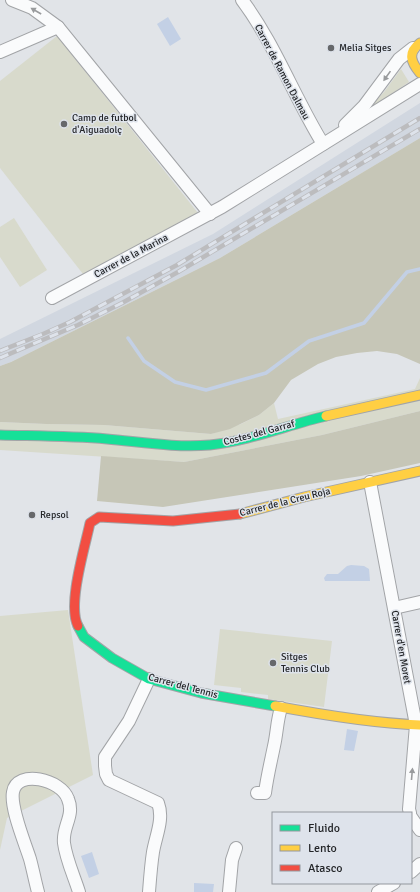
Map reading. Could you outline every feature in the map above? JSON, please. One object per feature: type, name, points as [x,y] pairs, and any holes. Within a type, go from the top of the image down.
[{"type":"street","points":[[12,0],[32,8],[58,27],[210,214]]},
{"type":"street","name":"Carrer de Ramon Dalmau","points":[[242,0],[270,44],[311,125],[327,141]]},
{"type":"street","points":[[0,52],[58,27]]},
{"type":"street","points":[[327,141],[364,106],[399,59],[416,45]]},
{"type":"street","points":[[416,45],[411,53],[420,73]]},
{"type":"street","points":[[327,141],[380,110],[420,84]]},
{"type":"street","name":"Carrer de la Marina","points":[[52,298],[210,214],[327,141]]},
{"type":"street","name":"Costes del Garraf","points":[[0,435],[91,438],[178,445],[209,445],[233,442],[301,422],[420,395]]},
{"type":"street","name":"Carrer de la Creu Roja","points":[[99,516],[173,521],[241,514],[304,497],[420,471]]},
{"type":"street","name":"Carrer d'en Moret","points":[[370,482],[418,725],[410,812]]},
{"type":"street","name":"Carrer del Tennis","points":[[99,516],[90,523],[85,540],[76,596],[76,622],[84,637],[112,658],[149,679],[201,692],[281,708],[393,724],[418,725]]},
{"type":"street","points":[[394,608],[420,602]]},
{"type":"street","points":[[149,679],[129,721],[105,757],[104,766],[109,780],[158,803],[161,817],[153,853],[149,892]]},
{"type":"street","points":[[257,793],[265,793],[278,715],[281,708]]},
{"type":"street","points":[[38,892],[14,806],[12,792],[18,783],[27,778],[53,783],[63,790],[68,798],[71,809],[69,820],[64,831],[64,843],[79,892]]},
{"type":"street","points":[[412,818],[420,830]]},
{"type":"street","points":[[229,892],[232,860],[236,848]]},
{"type":"street","points":[[412,871],[420,864]]},
{"type":"street","points":[[378,892],[392,884]]},
{"type":"shaded area","name":"Camp de futbol d'Aiguadolç","points":[[57,36],[198,213],[83,274],[0,168],[0,81]]},
{"type":"shaded area","points":[[401,69],[409,82],[365,112],[384,92]]},
{"type":"shaded area","points":[[420,103],[420,138],[220,258],[11,362],[0,366],[0,339],[213,234]]},
{"type":"shaded area","points":[[420,138],[420,364],[397,354],[377,351],[336,357],[318,364],[291,380],[274,403],[259,415],[230,429],[211,434],[104,425],[0,422],[0,366],[11,362],[220,258]]},
{"type":"shaded area","points":[[14,218],[47,270],[20,287],[0,257],[0,227]]},
{"type":"shaded area","points":[[420,378],[420,411],[322,435],[184,462],[0,450],[0,422],[104,425],[211,434],[241,424],[259,415],[274,403],[278,419],[415,389]]},
{"type":"shaded area","points":[[420,411],[420,463],[361,476],[163,507],[97,501],[101,456],[184,462],[322,435]]},
{"type":"shaded area","points":[[68,610],[93,775],[7,818],[0,850],[0,616]]},
{"type":"shaded area","name":"Sitges Tennis Club","points":[[220,629],[332,641],[324,707],[268,699],[268,695],[241,692],[241,688],[214,685]]},
{"type":"water","points":[[168,17],[181,39],[170,46],[157,24]]},
{"type":"water","points":[[347,566],[364,566],[369,569],[370,581],[325,581],[324,578],[327,574],[338,574]]},
{"type":"water","points":[[347,729],[358,731],[354,751],[344,750]]},
{"type":"water","points":[[92,852],[99,874],[89,878],[81,856]]},
{"type":"water","points":[[194,883],[214,884],[213,892],[194,892]]},
{"type":"waterway","points":[[128,338],[144,361],[175,382],[206,390],[266,373],[309,341],[364,323],[407,272],[420,269]]},
{"type":"railway","points":[[0,351],[70,322],[177,265],[420,118]]},
{"type":"railway","points":[[0,358],[78,325],[122,303],[178,272],[420,129]]},
{"type":"traffic: fast","points":[[0,435],[94,438],[197,446],[240,440],[326,416]]},
{"type":"traffic: fast","points":[[78,626],[84,637],[112,658],[149,679],[201,693],[275,706]]},
{"type":"traffic: slow","points":[[420,43],[413,50],[412,54],[414,65],[420,73]]},
{"type":"traffic: slow","points":[[326,416],[420,395]]},
{"type":"traffic: slow","points":[[240,514],[304,497],[420,471]]},
{"type":"traffic: slow","points":[[275,706],[347,718],[420,725]]},
{"type":"traffic: jam","points":[[78,626],[75,617],[76,591],[90,523],[99,517],[173,521],[240,514]]},
{"type":"place","name":"Melia Sitges","points":[[331,48]]},
{"type":"place","name":"Camp de futbol d'Aiguadolç","points":[[64,124]]},
{"type":"place","name":"Repsol","points":[[32,515]]},
{"type":"place","name":"Sitges Tennis Club","points":[[273,663]]}]
